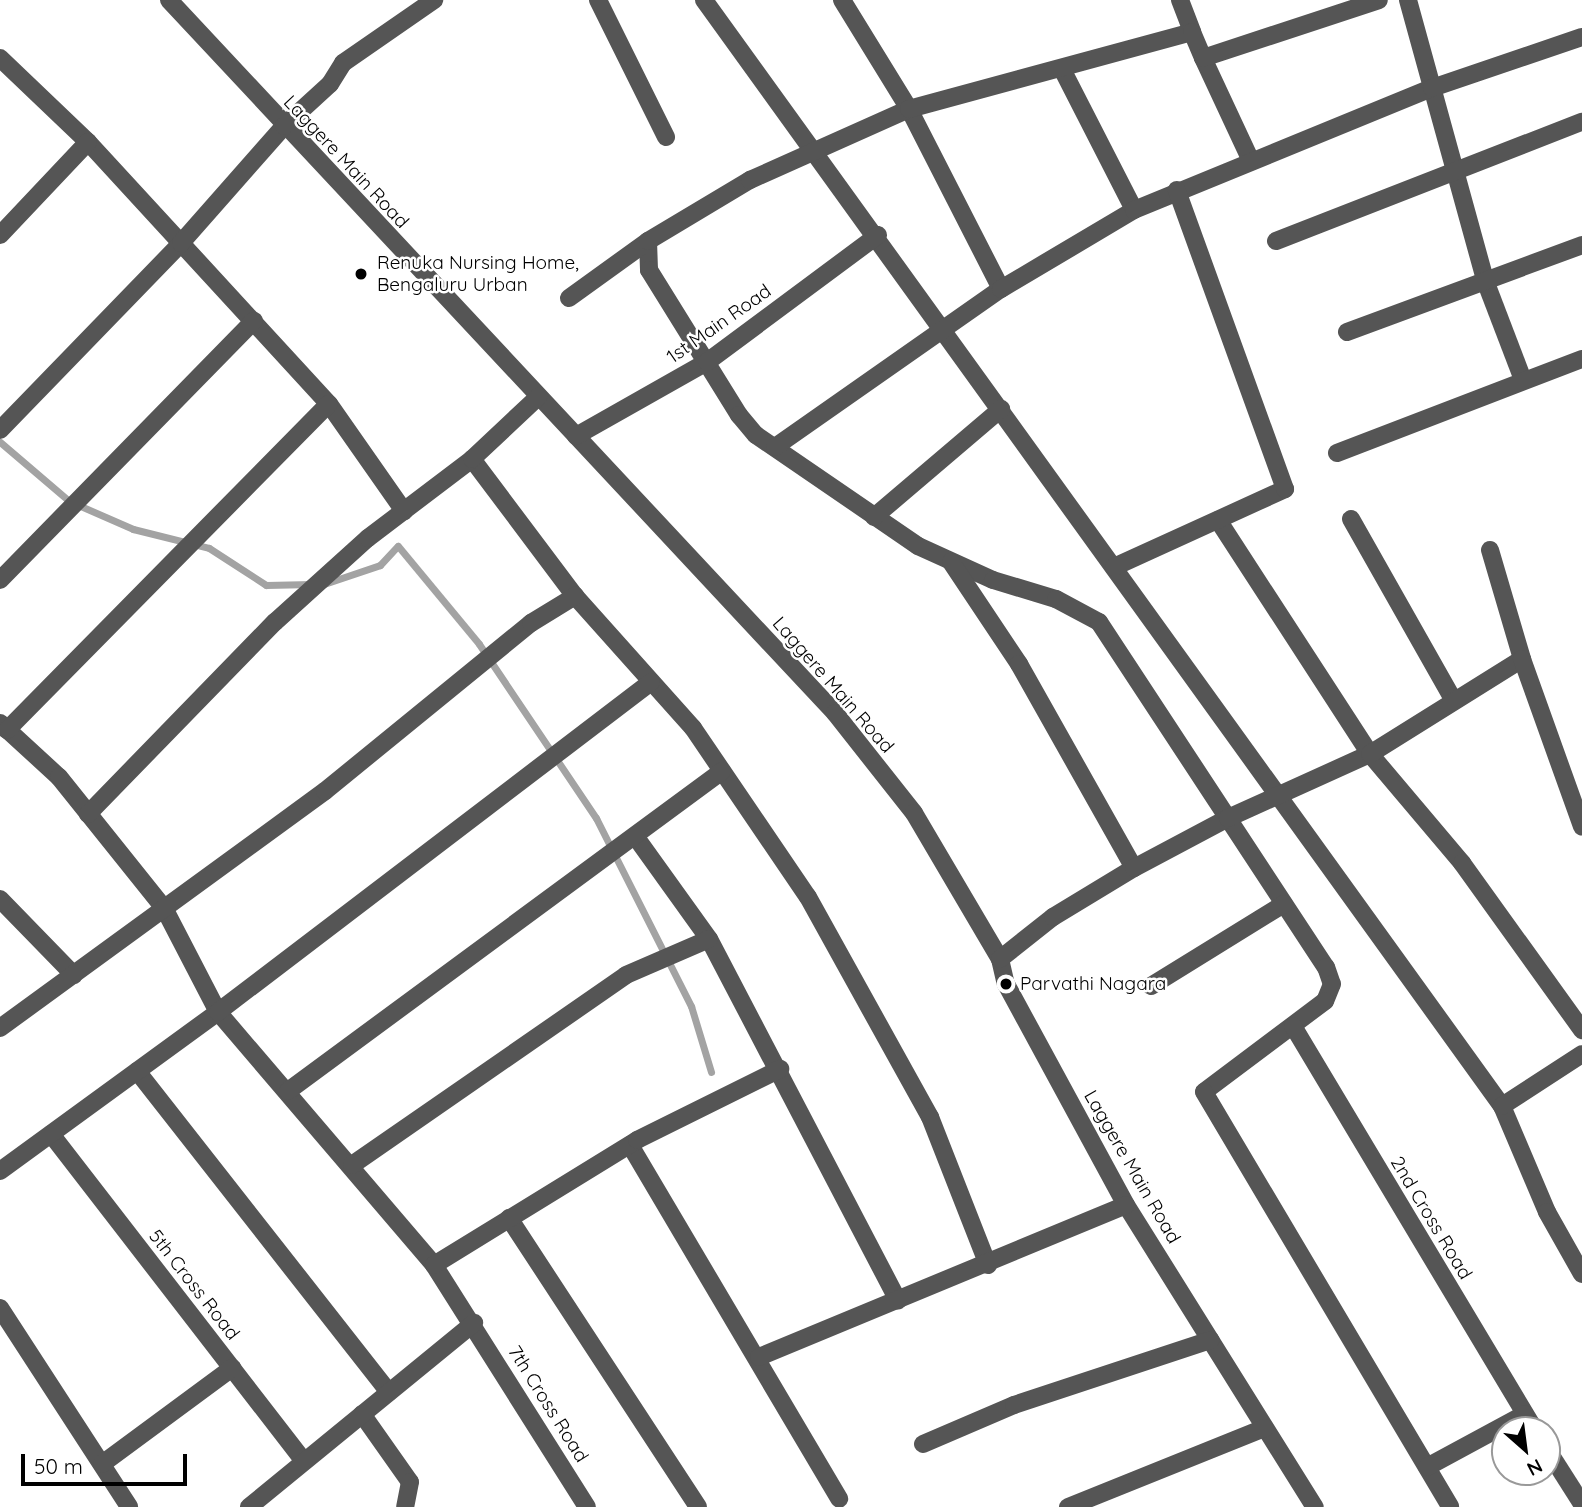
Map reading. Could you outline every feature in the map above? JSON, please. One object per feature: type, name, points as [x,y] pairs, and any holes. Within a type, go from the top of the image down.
[{"type":"street","name":"Laggere Main Road","points":[[169,0],[835,713],[914,813],[1000,959],[1006,984],[1126,1205],[1315,1507]]},
{"type":"street","points":[[1,428],[181,243],[284,126],[330,84],[343,62],[434,0]]},
{"type":"street","points":[[598,0],[666,137]]},
{"type":"street","points":[[704,0],[878,235],[1502,1106],[1547,1212],[1582,1274]]},
{"type":"street","points":[[1180,0],[1203,58],[1251,160]]},
{"type":"street","points":[[1203,58],[1379,0]]},
{"type":"street","points":[[1408,0],[1486,282],[1523,380]]},
{"type":"street","points":[[844,1],[909,109],[1001,289]]},
{"type":"street","points":[[569,298],[648,241],[814,149],[909,109],[1192,32]]},
{"type":"street","points":[[775,447],[1001,289],[1134,210],[1177,190],[1432,88],[1582,37]]},
{"type":"street","points":[[0,58],[88,142],[329,404],[404,511]]},
{"type":"street","points":[[1062,69],[1134,210]]},
{"type":"street","points":[[1276,242],[1456,175],[1582,122]]},
{"type":"street","points":[[0,235],[88,142]]},
{"type":"street","points":[[1114,568],[1279,495],[1284,479],[1177,190]]},
{"type":"street","name":"1st Main Road","points":[[576,436],[707,362],[878,235]]},
{"type":"street","points":[[648,241],[649,270],[739,415],[775,447],[874,517],[950,561],[993,580],[1056,599],[1099,622],[1284,904],[1332,984],[1325,1001],[1204,1092],[1450,1507]]},
{"type":"street","points":[[1347,332],[1582,245]]},
{"type":"street","points":[[0,580],[254,321]]},
{"type":"street","points":[[1337,453],[1582,359]]},
{"type":"street","points":[[89,814],[308,592],[404,511],[472,459],[538,397]]},
{"type":"street","points":[[4,726],[198,537],[329,404]]},
{"type":"street","points":[[874,517],[1001,409]]},
{"type":"street","points":[[472,459],[575,596],[693,729],[807,897],[930,1117],[988,1265]]},
{"type":"street","points":[[1351,519],[1454,699]]},
{"type":"street","points":[[1218,520],[1370,754],[1462,863],[1582,1030]]},
{"type":"street","points":[[1490,550],[1522,659],[1582,827]]},
{"type":"street","points":[[950,561],[1019,664],[1134,868]]},
{"type":"street","points":[[0,1028],[326,792],[531,624],[575,596]]},
{"type":"street","points":[[1000,959],[1052,917],[1134,868],[1228,818],[1370,754],[1454,699],[1522,659]]},
{"type":"street","points":[[0,1171],[218,1012],[652,682]]},
{"type":"street","name":"7th Cross Road","points":[[4,726],[59,778],[164,908],[218,1012],[352,1165],[434,1265],[474,1323],[587,1507]]},
{"type":"street","points":[[288,1091],[722,771]]},
{"type":"street","points":[[635,836],[709,939],[780,1069],[898,1301]]},
{"type":"street","points":[[0,898],[74,975]]},
{"type":"street","points":[[1152,986],[1284,904]]},
{"type":"street","points":[[352,1165],[626,975],[709,939]]},
{"type":"street","name":"2nd Cross Road","points":[[1293,1026],[1525,1414]]},
{"type":"street","points":[[1502,1106],[1582,1054]]},
{"type":"street","points":[[434,1265],[630,1145],[780,1069]]},
{"type":"street","points":[[137,1071],[389,1392]]},
{"type":"street","name":"5th Cross Road","points":[[51,1134],[304,1461]]},
{"type":"street","points":[[630,1145],[759,1357],[839,1499]]},
{"type":"street","points":[[759,1357],[988,1265],[1126,1205]]},
{"type":"street","points":[[509,1218],[698,1507]]},
{"type":"street","points":[[0,1308],[129,1507]]},
{"type":"street","points":[[249,1507],[474,1323]]},
{"type":"street","points":[[923,1444],[1014,1405],[1210,1340]]},
{"type":"street","points":[[102,1464],[232,1368]]},
{"type":"street","points":[[362,1414],[411,1482],[405,1507]]},
{"type":"street","points":[[1427,1467],[1525,1414]]},
{"type":"street","points":[[1068,1507],[1265,1428]]},
{"type":"street","points":[[1561,1471],[1582,1504]]},
{"type":"waterway","points":[[0,442],[69,501],[133,529],[209,548],[266,585],[312,584]]},
{"type":"waterway","points":[[324,584],[380,565],[398,546],[479,644],[596,818],[691,1006],[711,1072]]},
{"type":"place","name":"Renuka Nursing Home, Bengaluru Urban","points":[[361,274]]},
{"type":"place","name":"Parvathi Nagara","points":[[1006,984]]}]
